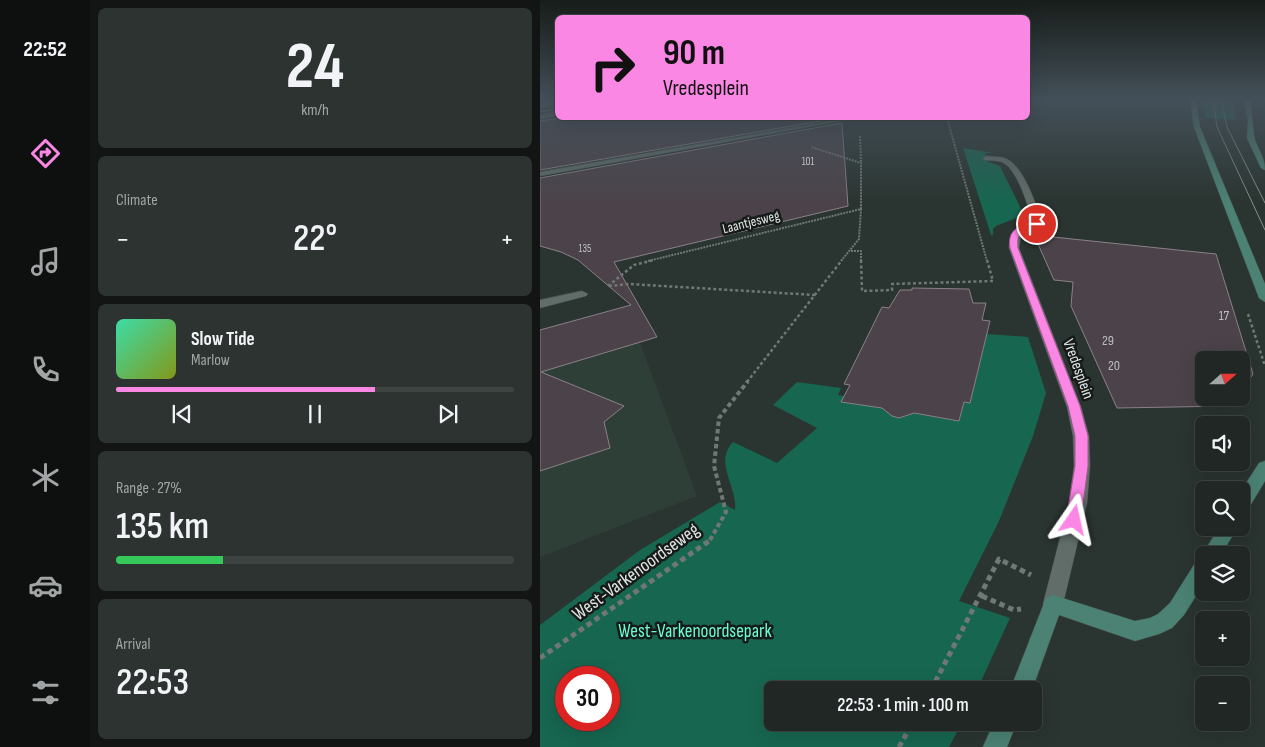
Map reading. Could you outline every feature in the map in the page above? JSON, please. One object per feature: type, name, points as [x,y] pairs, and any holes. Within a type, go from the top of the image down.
[{"type":"main road","points":[[1200,134],[1265,298]]},
{"type":"main road","points":[[1250,134],[1250,138],[1265,168]]},
{"type":"main road","points":[[1250,491],[1265,467]]},
{"type":"main road","points":[[1025,681],[1053,604],[1135,631],[1152,627],[1165,621],[1177,609],[1195,580]]},
{"type":"main road","points":[[994,747],[1002,731]]},
{"type":"street","points":[[540,174],[763,134]]},
{"type":"street","name":"Vredesplein","points":[[987,158],[1003,161],[1014,171],[1035,212],[1037,224],[1016,232],[1013,237],[1014,248],[1074,406],[1081,436],[1082,466],[1078,503],[1053,604]]},
{"type":"street","points":[[540,304],[582,294]]},
{"type":"path","points":[[771,134],[861,163]]},
{"type":"path","points":[[850,251],[861,251],[862,292],[892,290],[892,284],[993,281],[951,134]]},
{"type":"path","points":[[582,294],[608,286],[629,284],[816,295],[859,239],[861,209],[860,136]]},
{"type":"path","name":"Laantjesweg","points":[[608,286],[634,266],[861,209]]},
{"type":"path","name":"West-Varkenoordseweg","points":[[540,658],[712,539],[726,512],[714,466],[719,418],[816,295]]},
{"type":"path","points":[[936,681],[1000,559]]},
{"type":"path","points":[[982,596],[1014,610],[1053,604]]},
{"type":"path","points":[[900,747],[908,731]]},
{"type":"shaded area","points":[[630,316],[697,496],[540,557],[540,339]]},
{"type":"green space","points":[[963,148],[994,153],[985,153],[988,162],[1000,166],[1024,215],[996,226],[993,229],[993,235],[991,235]]},
{"type":"green space","name":"West-Varkenoordsepark","points":[[987,334],[1028,337],[1046,393],[1033,436],[999,521],[959,601],[1010,618],[981,681],[764,681],[764,731],[958,731],[949,747],[540,747],[540,625],[640,550],[720,502],[735,510],[735,501],[725,458],[727,450],[733,442],[777,463],[817,428],[773,405],[797,382],[841,388],[838,395],[844,396],[842,402],[888,409],[899,418],[912,413],[959,421],[964,402],[970,403]]},
{"type":"building","points":[[540,134],[747,134],[540,170]]},
{"type":"building","points":[[782,134],[843,134],[848,206],[614,262],[657,337],[541,372],[624,406],[604,422],[610,448],[540,471],[540,330],[631,305],[578,260],[561,252],[540,246],[540,178]]},
{"type":"building","points":[[1034,235],[1216,254],[1246,351],[1195,351],[1195,406],[1231,406],[1117,408],[1071,306],[1073,282],[1054,280]]},
{"type":"building","points":[[912,288],[969,289],[973,303],[986,303],[982,320],[990,321],[970,403],[964,402],[959,421],[914,413],[899,418],[892,416],[882,408],[841,402],[850,385],[844,384],[882,307],[889,308],[900,290],[912,290]]},
{"type":"building","points":[[1250,364],[1253,374],[1250,378]]},
{"type":"tram line","points":[[1220,134],[1265,230]]},
{"type":"tram line","points":[[1230,134],[1265,203]]},
{"type":"route","points":[[1037,224],[1016,232],[1013,237],[1014,248],[1074,406],[1081,436],[1082,466],[1074,520]]}]
